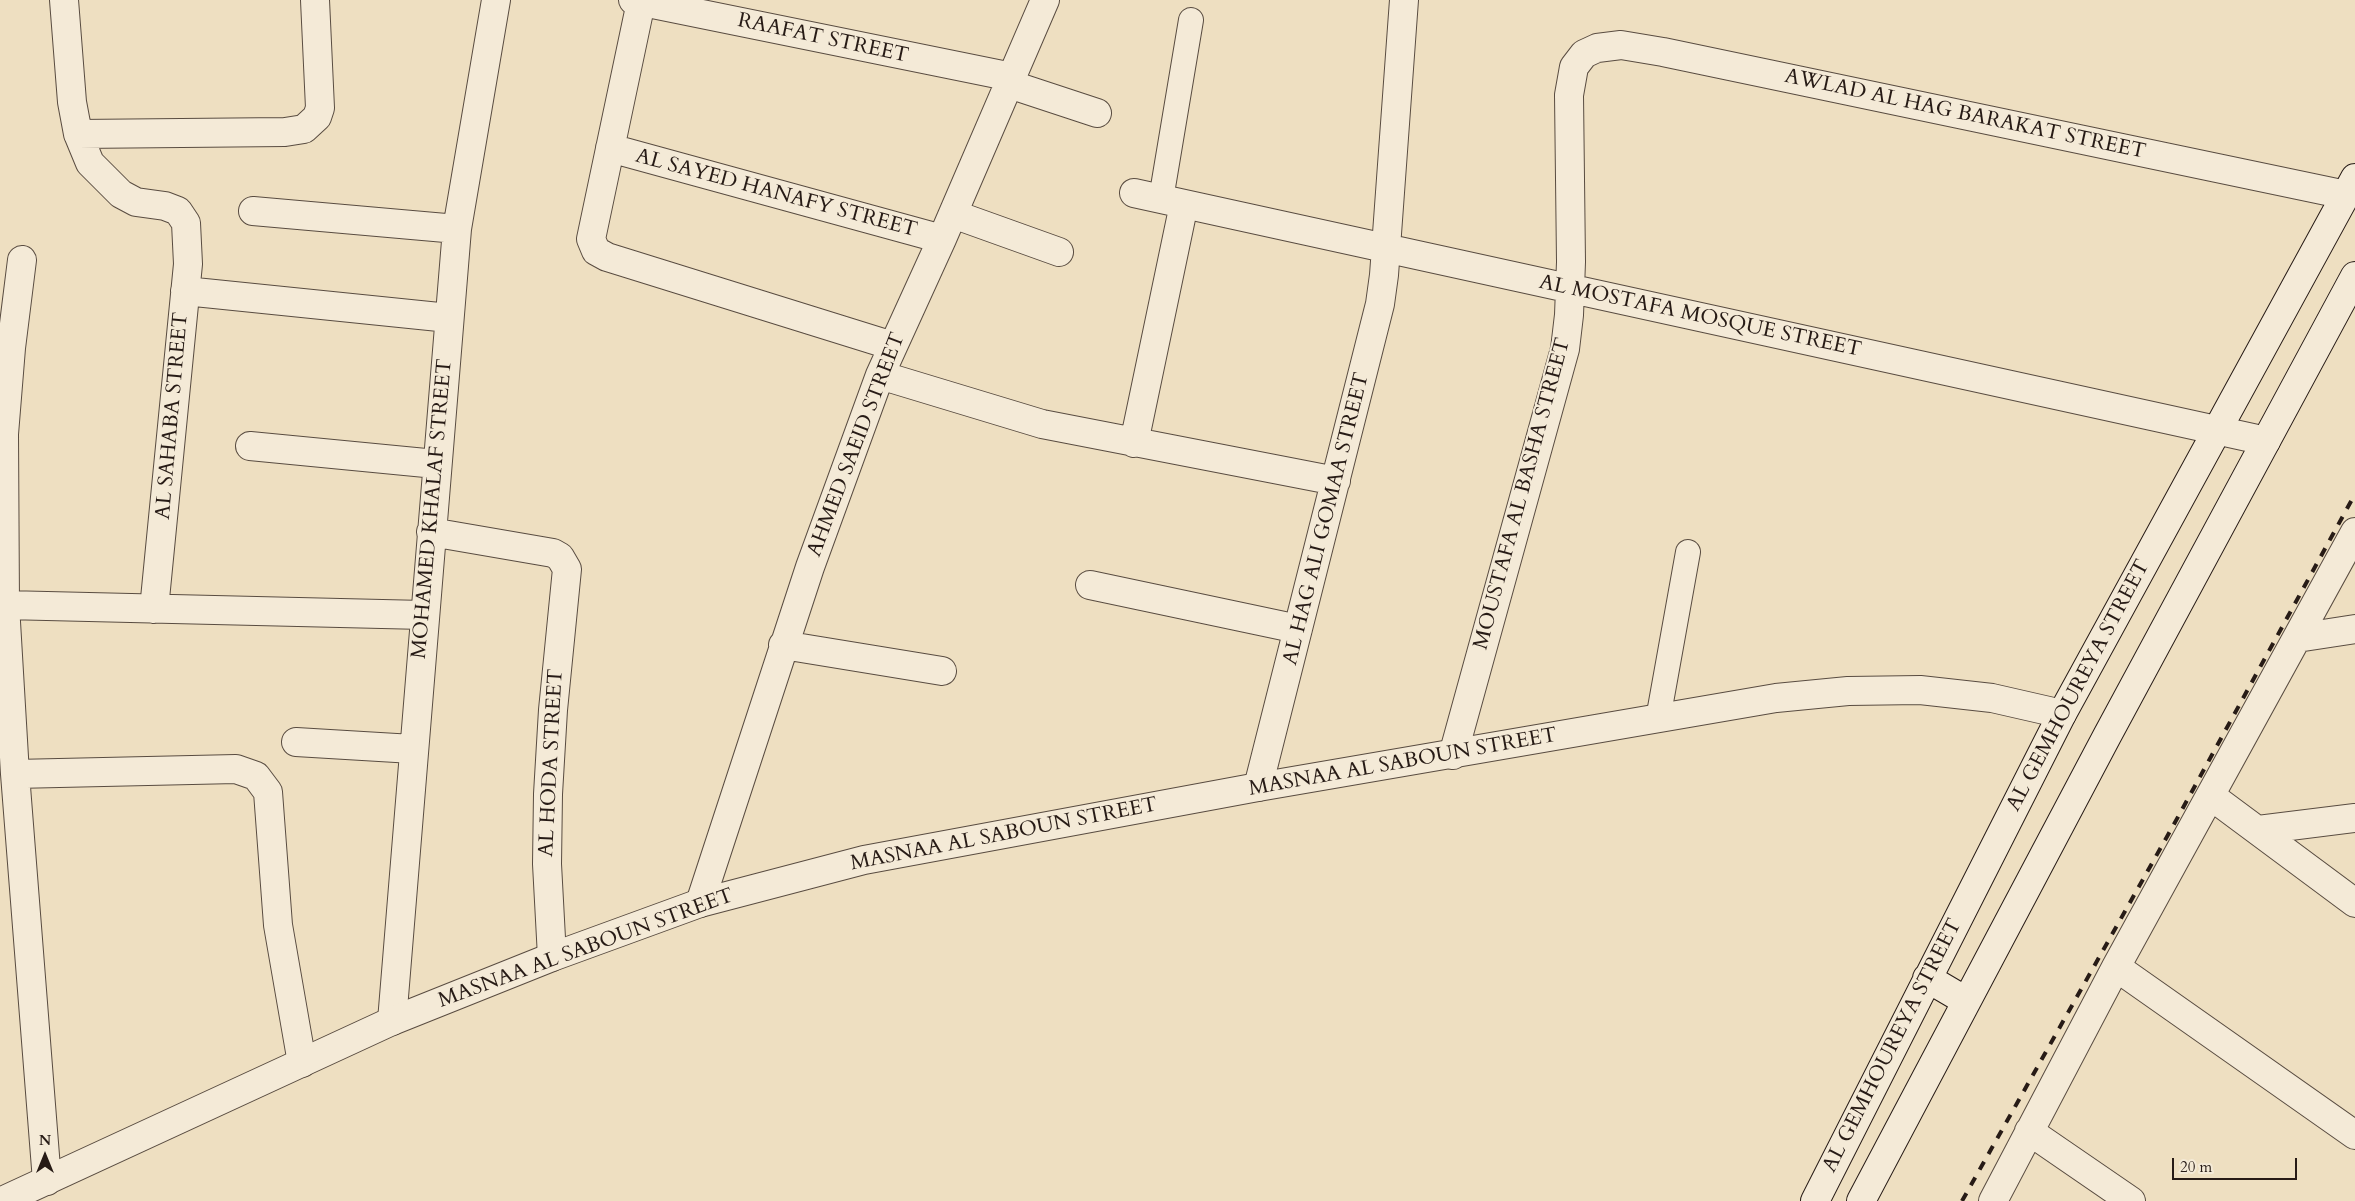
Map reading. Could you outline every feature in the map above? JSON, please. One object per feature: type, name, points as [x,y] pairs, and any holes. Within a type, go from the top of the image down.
[{"type":"street","points":[[64,0],[72,102],[78,134],[285,132],[304,129],[312,124],[320,108],[315,0]]},
{"type":"street","name":"MOHAMED KHALAF STREET","points":[[392,1021],[436,464],[457,229],[496,0]]},
{"type":"street","name":"AHMED SAEID STREET","points":[[700,903],[784,645],[880,375],[942,239],[1046,0]]},
{"type":"street","name":"AL HAG ALI GOMAA STREET","points":[[1258,787],[1380,304],[1386,248],[1404,0]]},
{"type":"street","points":[[637,1],[592,239],[596,251],[601,255],[893,346]]},
{"type":"street","name":"RAAFAT STREET","points":[[637,1],[1011,80],[1097,113]]},
{"type":"street","name":"AWLAD AL HAG BARAKAT STREET","points":[[1584,54],[1597,48],[1621,45],[1646,49],[2350,187]]},
{"type":"street","name":"MOUSTAFA AL BASHA STREET","points":[[1453,755],[1565,349],[1570,288],[1569,95],[1574,67],[1584,54]]},
{"type":"street","name":"AL SAHABA STREET","points":[[78,134],[90,163],[121,194],[136,202],[165,206],[178,211],[186,223],[188,243],[185,290],[154,609]]},
{"type":"street","name":"AL SAYED HANAFY STREET","points":[[610,148],[942,239]]},
{"type":"street","name":"AL GEMHOUREYA STREET","points":[[1815,1201],[2062,714],[2350,187]]},
{"type":"street","name":"AL MOSTAFA MOSQUE STREET","points":[[1134,193],[2266,441]]},
{"type":"street","points":[[1134,443],[1173,201]]},
{"type":"street","points":[[253,211],[457,229]]},
{"type":"street","points":[[953,214],[1059,252]]},
{"type":"street","points":[[22,260],[11,348],[4,434],[5,605],[15,774],[10,830],[47,1181]]},
{"type":"street","name":"AL GEMHOUREYA STREET","points":[[1861,1201],[1966,1001],[2355,276]]},
{"type":"street","points":[[185,290],[449,318]]},
{"type":"street","points":[[880,375],[1042,424],[1336,481]]},
{"type":"street","points":[[250,446],[436,464]]},
{"type":"street","name":"AL HODA STREET","points":[[431,532],[554,552],[560,557],[567,569],[553,710],[548,794],[547,864],[552,957]]},
{"type":"street","points":[[1993,1201],[2116,967],[2355,532]]},
{"type":"street","points":[[1090,585],[1298,629]]},
{"type":"street","points":[[5,605],[424,615]]},
{"type":"street","points":[[2297,638],[2355,628]]},
{"type":"street","points":[[784,645],[942,671]]},
{"type":"street","name":"MASNAA AL SABOUN STREET","points":[[2,1201],[392,1021],[552,957],[700,903],[864,860],[1258,787],[1776,698],[1848,691],[1920,690],[1992,698],[2062,714]]},
{"type":"street","points":[[296,742],[413,749]]},
{"type":"street","points":[[15,774],[236,769],[256,776],[268,792],[278,925],[302,1062]]},
{"type":"street","points":[[2211,796],[2355,903]]},
{"type":"street","points":[[2258,830],[2355,818]]},
{"type":"street","points":[[2116,967],[2355,1135]]},
{"type":"street","points":[[1927,978],[1966,1001]]},
{"type":"street","points":[[2029,1131],[2131,1201]]},
{"type":"lane","points":[[1173,201],[1191,20]]},
{"type":"lane","points":[[1658,719],[1688,552]]},
{"type":"railway","points":[[1962,1201],[2173,826],[2355,494]]}]
